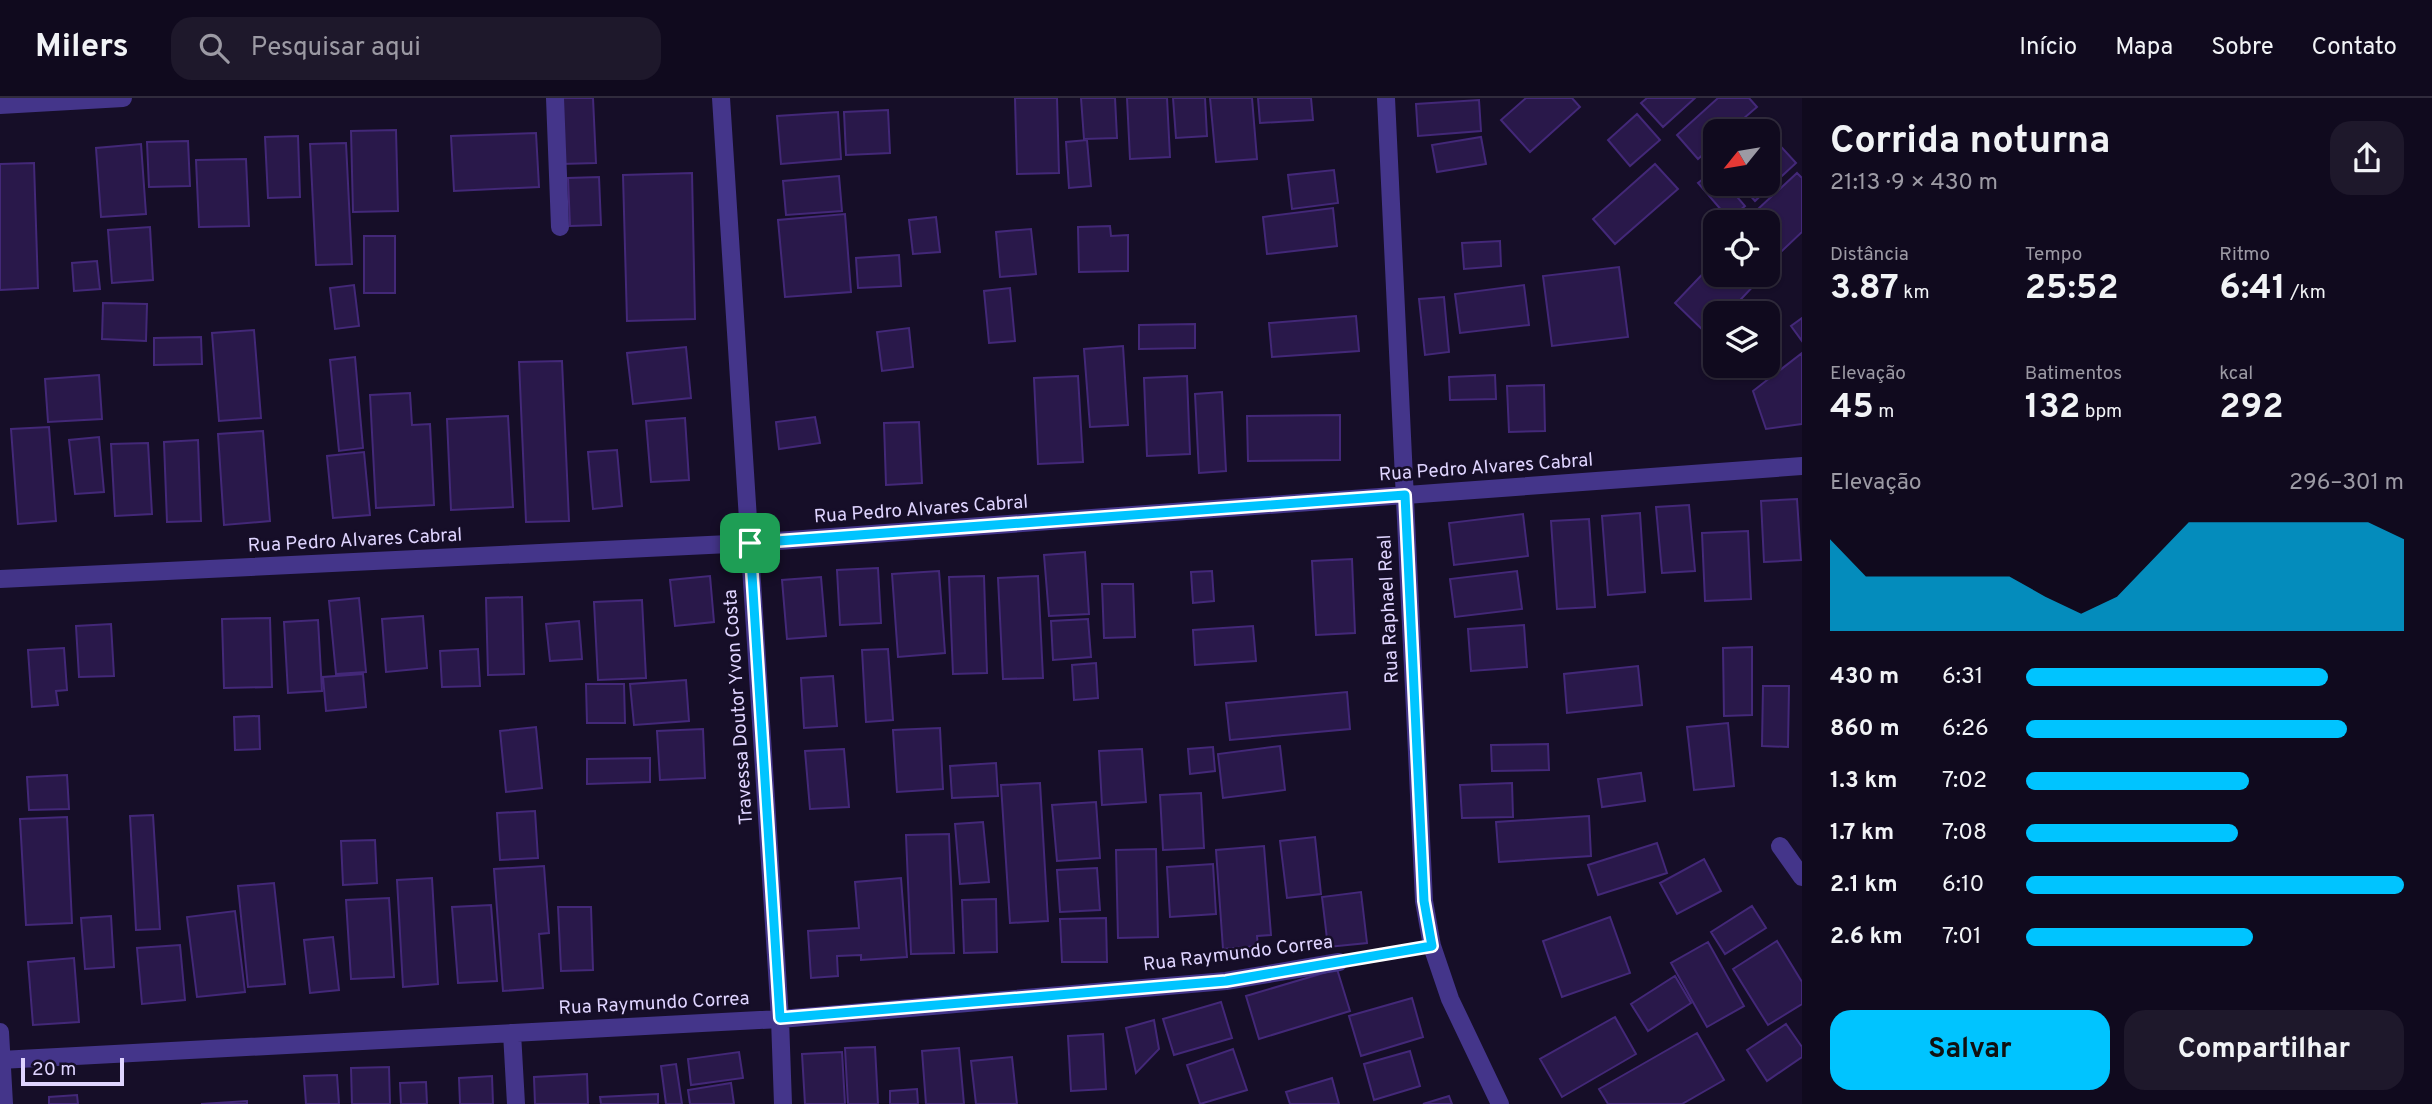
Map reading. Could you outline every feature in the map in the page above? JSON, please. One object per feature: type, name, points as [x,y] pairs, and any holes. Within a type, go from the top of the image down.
[{"type":"street","points":[[0,105],[123,98]]},
{"type":"street","points":[[555,98],[560,227]]},
{"type":"street","name":"Travessa Doutor Yvon Costa","points":[[721,98],[780,1018],[783,1104]]},
{"type":"street","name":"Rua Raphael Real","points":[[1386,98],[1424,901],[1432,946],[1450,999],[1500,1104]]},
{"type":"street","name":"Rua Pedro Alvares Cabral","points":[[0,579],[750,543],[1802,466]]},
{"type":"street","points":[[1780,846],[1802,877]]},
{"type":"street","name":"Rua Raymundo Correa","points":[[1,1060],[780,1018],[1226,981],[1339,962]]},
{"type":"street","points":[[0,1032],[4,1104]]},
{"type":"street","points":[[512,1032],[516,1104]]},
{"type":"path","name":"Rua Raymundo Correa","points":[[1339,962],[1432,946]]},
{"type":"building","points":[[558,98],[593,98],[596,163],[561,164]]},
{"type":"building","points":[[1015,98],[1057,98],[1059,173],[1017,174]]},
{"type":"building","points":[[1081,98],[1115,98],[1117,138],[1084,139]]},
{"type":"building","points":[[1127,98],[1167,98],[1170,157],[1130,159]]},
{"type":"building","points":[[1173,98],[1205,98],[1207,136],[1176,138]]},
{"type":"building","points":[[1210,98],[1252,98],[1257,159],[1216,162]]},
{"type":"building","points":[[1258,98],[1311,98],[1313,120],[1260,123]]},
{"type":"building","points":[[1526,98],[1572,98],[1580,107],[1530,152],[1501,120]]},
{"type":"building","points":[[1647,98],[1695,98],[1663,127],[1641,103]]},
{"type":"building","points":[[1718,98],[1749,98],[1757,107],[1743,119],[1703,119],[1703,155],[1698,159],[1677,135]]},
{"type":"building","points":[[1479,100],[1481,131],[1418,136],[1416,104]]},
{"type":"building","points":[[888,110],[890,153],[846,155],[844,112]]},
{"type":"building","points":[[838,112],[841,159],[781,164],[777,116]]},
{"type":"building","points":[[1637,114],[1660,140],[1630,166],[1608,140]]},
{"type":"building","points":[[396,130],[398,211],[353,212],[351,131]]},
{"type":"building","points":[[536,133],[539,187],[454,191],[451,136]]},
{"type":"building","points":[[298,136],[300,197],[268,198],[265,137]]},
{"type":"building","points":[[1481,137],[1486,164],[1437,172],[1432,145]]},
{"type":"building","points":[[1087,140],[1091,186],[1069,188],[1066,142]]},
{"type":"building","points":[[188,141],[190,186],[149,187],[147,142]]},
{"type":"building","points":[[346,143],[352,264],[316,265],[310,144]]},
{"type":"building","points":[[141,144],[146,214],[101,217],[96,148]]},
{"type":"building","points":[[1780,146],[1796,163],[1780,178]]},
{"type":"building","points":[[246,159],[249,226],[199,227],[196,160]]},
{"type":"building","points":[[34,163],[38,288],[0,290],[0,164]]},
{"type":"building","points":[[1655,164],[1678,189],[1615,244],[1593,219]]},
{"type":"building","points":[[1334,170],[1338,203],[1292,209],[1288,175]]},
{"type":"building","points":[[692,173],[695,319],[627,321],[623,175]]},
{"type":"building","points":[[1797,173],[1802,178],[1802,232],[1780,253],[1780,210],[1757,210],[1772,196],[1780,196],[1780,189]]},
{"type":"building","points":[[839,176],[842,211],[786,215],[783,181]]},
{"type":"building","points":[[599,177],[601,225],[570,226],[568,178]]},
{"type":"building","points":[[1709,196],[1736,196],[1745,206],[1740,210],[1721,210]]},
{"type":"building","points":[[1333,208],[1337,246],[1267,254],[1263,217]]},
{"type":"building","points":[[845,214],[851,292],[785,297],[778,220]]},
{"type":"building","points":[[936,217],[940,252],[913,254],[909,220]]},
{"type":"building","points":[[1110,226],[1111,236],[1128,235],[1128,271],[1079,272],[1078,227]]},
{"type":"building","points":[[150,227],[153,280],[112,283],[108,230]]},
{"type":"building","points":[[1031,229],[1036,274],[1000,277],[996,232]]},
{"type":"building","points":[[364,236],[395,236],[395,293],[364,293]]},
{"type":"building","points":[[1500,241],[1501,266],[1464,269],[1462,243]]},
{"type":"building","points":[[899,255],[901,286],[858,288],[856,258]]},
{"type":"building","points":[[97,261],[100,289],[74,291],[72,263]]},
{"type":"building","points":[[1619,267],[1628,337],[1552,346],[1543,276]]},
{"type":"building","points":[[1703,274],[1703,287],[1752,287],[1739,301],[1703,301],[1703,330],[1675,303]]},
{"type":"building","points":[[354,285],[359,326],[335,329],[330,288]]},
{"type":"building","points":[[1524,285],[1529,325],[1460,333],[1455,294]]},
{"type":"building","points":[[1010,288],[1015,341],[989,343],[984,291]]},
{"type":"building","points":[[1444,297],[1449,352],[1425,355],[1419,299]]},
{"type":"building","points":[[103,303],[147,304],[146,341],[102,339]]},
{"type":"building","points":[[1356,316],[1359,351],[1272,357],[1269,323]]},
{"type":"building","points":[[1802,318],[1802,341],[1791,326]]},
{"type":"building","points":[[1195,324],[1195,348],[1139,349],[1139,325]]},
{"type":"building","points":[[909,328],[913,367],[882,371],[877,332]]},
{"type":"building","points":[[254,330],[261,418],[219,421],[212,333]]},
{"type":"building","points":[[201,337],[202,364],[154,365],[154,338]]},
{"type":"building","points":[[1123,346],[1128,425],[1090,427],[1084,349]]},
{"type":"building","points":[[686,347],[691,398],[633,404],[627,353]]},
{"type":"building","points":[[1802,353],[1802,424],[1766,429],[1753,391],[1770,378],[1780,378],[1780,370]]},
{"type":"building","points":[[355,357],[363,448],[339,451],[330,360]]},
{"type":"building","points":[[562,361],[569,521],[526,522],[519,362]]},
{"type":"building","points":[[99,375],[102,419],[48,422],[45,379]]},
{"type":"building","points":[[1495,375],[1496,399],[1450,400],[1449,377]]},
{"type":"building","points":[[1078,376],[1083,462],[1038,464],[1034,378]]},
{"type":"building","points":[[1187,376],[1190,454],[1147,456],[1144,378]]},
{"type":"building","points":[[1544,385],[1545,431],[1509,432],[1507,386]]},
{"type":"building","points":[[1222,392],[1226,471],[1199,473],[1195,394]]},
{"type":"building","points":[[410,393],[412,425],[430,424],[434,505],[376,508],[370,395]]},
{"type":"building","points":[[1340,415],[1340,460],[1248,461],[1247,416]]},
{"type":"building","points":[[508,416],[513,507],[451,510],[447,419]]},
{"type":"building","points":[[815,417],[820,443],[779,449],[776,422]]},
{"type":"building","points":[[685,418],[689,480],[651,482],[646,421]]},
{"type":"building","points":[[919,422],[922,483],[886,485],[884,423]]},
{"type":"building","points":[[49,427],[56,521],[18,524],[11,429]]},
{"type":"building","points":[[263,431],[270,521],[224,525],[218,434]]},
{"type":"building","points":[[99,437],[104,492],[75,494],[69,440]]},
{"type":"building","points":[[198,440],[201,521],[167,522],[164,442]]},
{"type":"building","points":[[148,443],[152,514],[115,516],[111,444]]},
{"type":"building","points":[[617,450],[622,506],[593,509],[588,452]]},
{"type":"building","points":[[364,452],[370,515],[333,518],[327,456]]},
{"type":"building","points":[[1797,499],[1801,560],[1764,562],[1761,501]]},
{"type":"building","points":[[1689,505],[1695,571],[1662,573],[1656,507]]},
{"type":"building","points":[[1640,513],[1645,592],[1608,595],[1602,516]]},
{"type":"building","points":[[1523,514],[1528,556],[1454,565],[1449,523]]},
{"type":"building","points":[[1589,519],[1595,607],[1557,609],[1551,521]]},
{"type":"building","points":[[1748,531],[1751,599],[1705,601],[1702,533]]},
{"type":"building","points":[[1085,552],[1089,614],[1049,616],[1044,555]]},
{"type":"building","points":[[1352,559],[1355,633],[1316,635],[1312,561]]},
{"type":"building","points":[[878,568],[881,623],[840,625],[837,570]]},
{"type":"building","points":[[939,571],[945,653],[898,657],[892,574]]},
{"type":"building","points":[[1212,571],[1214,601],[1193,603],[1191,572]]},
{"type":"building","points":[[1517,571],[1522,609],[1455,617],[1450,579]]},
{"type":"building","points":[[710,576],[714,622],[675,626],[670,580]]},
{"type":"building","points":[[984,576],[987,673],[953,674],[949,577]]},
{"type":"building","points":[[1038,576],[1043,678],[1003,679],[998,578]]},
{"type":"building","points":[[821,577],[826,636],[787,639],[782,580]]},
{"type":"building","points":[[1102,584],[1133,584],[1135,637],[1104,638]]},
{"type":"building","points":[[522,597],[524,674],[488,675],[486,598]]},
{"type":"building","points":[[359,598],[366,672],[336,674],[329,601]]},
{"type":"building","points":[[642,600],[646,678],[598,680],[594,602]]},
{"type":"building","points":[[423,616],[427,668],[386,672],[382,619]]},
{"type":"building","points":[[270,618],[272,687],[224,688],[222,619]]},
{"type":"building","points":[[1088,619],[1091,657],[1053,660],[1051,621]]},
{"type":"building","points":[[318,620],[322,691],[288,693],[284,622]]},
{"type":"building","points":[[579,621],[582,659],[550,661],[546,624]]},
{"type":"building","points":[[111,624],[114,676],[79,677],[76,626]]},
{"type":"building","points":[[1524,625],[1527,667],[1471,671],[1468,629]]},
{"type":"building","points":[[1253,626],[1256,661],[1195,665],[1193,630]]},
{"type":"building","points":[[1752,647],[1752,715],[1724,716],[1723,648]]},
{"type":"building","points":[[64,648],[67,690],[56,691],[58,705],[32,707],[28,650]]},
{"type":"building","points":[[478,649],[480,686],[442,687],[440,651]]},
{"type":"building","points":[[888,649],[893,720],[866,722],[862,650]]},
{"type":"building","points":[[1096,663],[1098,698],[1074,700],[1072,665]]},
{"type":"building","points":[[1638,666],[1642,705],[1567,713],[1564,674]]},
{"type":"building","points":[[363,674],[366,707],[326,711],[323,677]]},
{"type":"building","points":[[833,676],[837,726],[804,728],[801,678]]},
{"type":"building","points":[[686,680],[689,721],[634,725],[630,684]]},
{"type":"building","points":[[586,684],[624,684],[625,723],[587,723]]},
{"type":"building","points":[[1763,686],[1789,686],[1788,747],[1762,746]]},
{"type":"building","points":[[1347,692],[1350,729],[1230,740],[1226,703]]},
{"type":"building","points":[[259,716],[260,749],[235,750],[234,717]]},
{"type":"building","points":[[1728,723],[1734,786],[1694,790],[1687,727]]},
{"type":"building","points":[[536,727],[542,788],[506,792],[500,731]]},
{"type":"building","points":[[940,728],[943,789],[897,792],[893,730]]},
{"type":"building","points":[[703,729],[705,778],[660,780],[657,731]]},
{"type":"building","points":[[1548,744],[1549,770],[1492,771],[1491,745]]},
{"type":"building","points":[[1280,746],[1285,790],[1223,798],[1218,754]]},
{"type":"building","points":[[1213,747],[1215,771],[1190,774],[1188,749]]},
{"type":"building","points":[[844,749],[849,807],[810,809],[805,751]]},
{"type":"building","points":[[1142,749],[1146,802],[1102,805],[1099,751]]},
{"type":"building","points":[[650,758],[650,782],[587,784],[587,759]]},
{"type":"building","points":[[996,763],[998,796],[952,798],[950,766]]},
{"type":"building","points":[[1641,773],[1645,801],[1602,807],[1598,779]]},
{"type":"building","points":[[67,775],[69,809],[29,810],[27,777]]},
{"type":"building","points":[[1040,783],[1048,921],[1010,923],[1001,785]]},
{"type":"building","points":[[1512,783],[1513,817],[1462,818],[1460,785]]},
{"type":"building","points":[[1201,793],[1204,848],[1163,850],[1160,795]]},
{"type":"building","points":[[1096,802],[1100,858],[1057,861],[1052,805]]},
{"type":"building","points":[[535,811],[538,858],[500,860],[497,813]]},
{"type":"building","points":[[153,815],[160,929],[136,930],[130,816]]},
{"type":"building","points":[[1589,816],[1591,856],[1499,862],[1496,822]]},
{"type":"building","points":[[67,817],[72,923],[26,925],[20,819]]},
{"type":"building","points":[[983,822],[989,882],[960,884],[955,824]]},
{"type":"building","points":[[949,834],[954,953],[911,954],[906,835]]},
{"type":"building","points":[[1315,837],[1321,894],[1287,898],[1280,841]]},
{"type":"building","points":[[375,840],[377,883],[343,885],[341,841]]},
{"type":"building","points":[[1657,843],[1667,873],[1598,895],[1588,865]]},
{"type":"building","points":[[1264,846],[1271,935],[1257,936],[1258,946],[1223,949],[1216,850]]},
{"type":"building","points":[[1156,849],[1158,937],[1118,938],[1116,850]]},
{"type":"building","points":[[1704,859],[1721,891],[1677,914],[1660,883]]},
{"type":"building","points":[[1213,864],[1216,914],[1170,917],[1167,867]]},
{"type":"building","points":[[544,866],[549,933],[539,934],[543,988],[503,991],[494,869]]},
{"type":"building","points":[[1097,868],[1100,910],[1060,912],[1057,870]]},
{"type":"building","points":[[432,878],[438,984],[403,987],[397,880]]},
{"type":"building","points":[[901,878],[907,957],[861,960],[861,955],[837,956],[838,976],[811,978],[808,931],[859,928],[855,882]]},
{"type":"building","points":[[274,883],[285,984],[248,987],[238,886]]},
{"type":"building","points":[[1361,892],[1367,943],[1328,947],[1322,897]]},
{"type":"building","points":[[389,898],[394,977],[351,979],[346,900]]},
{"type":"building","points":[[996,899],[997,952],[964,953],[962,900]]},
{"type":"building","points":[[491,905],[497,981],[458,983],[452,907]]},
{"type":"building","points":[[1752,906],[1766,928],[1725,954],[1711,932]]},
{"type":"building","points":[[558,907],[591,907],[593,970],[561,971]]},
{"type":"building","points":[[235,911],[245,992],[197,997],[187,917]]},
{"type":"building","points":[[111,916],[114,967],[85,969],[81,918]]},
{"type":"building","points":[[1610,917],[1630,973],[1562,997],[1543,941]]},
{"type":"building","points":[[1106,918],[1107,962],[1062,962],[1060,919]]},
{"type":"building","points":[[333,937],[339,990],[310,993],[304,940]]},
{"type":"building","points":[[1777,941],[1802,982],[1802,1004],[1768,1025],[1733,969]]},
{"type":"building","points":[[1708,942],[1744,1006],[1707,1027],[1671,963]]},
{"type":"building","points":[[180,945],[185,1000],[142,1004],[137,948]]},
{"type":"building","points":[[74,958],[79,1022],[33,1025],[28,962]]},
{"type":"building","points":[[1337,969],[1350,1011],[1259,1039],[1246,996]]},
{"type":"building","points":[[1675,976],[1691,1003],[1648,1031],[1631,1004]]},
{"type":"building","points":[[1412,998],[1423,1037],[1361,1056],[1349,1016]]},
{"type":"building","points":[[1221,1002],[1232,1038],[1174,1055],[1163,1019]]},
{"type":"building","points":[[1615,1017],[1636,1054],[1562,1097],[1540,1059]]},
{"type":"building","points":[[1154,1020],[1159,1049],[1136,1073],[1126,1028]]},
{"type":"building","points":[[1786,1024],[1802,1047],[1802,1057],[1767,1081],[1747,1050]]},
{"type":"building","points":[[1697,1033],[1724,1080],[1682,1104],[1608,1104],[1599,1089]]},
{"type":"building","points":[[1103,1034],[1106,1089],[1071,1091],[1068,1036]]},
{"type":"building","points":[[875,1047],[878,1104],[848,1104],[845,1048]]},
{"type":"building","points":[[959,1048],[964,1104],[926,1104],[922,1051]]},
{"type":"building","points":[[1233,1049],[1247,1090],[1200,1104],[1187,1065]]},
{"type":"building","points":[[1410,1051],[1420,1086],[1374,1100],[1364,1064]]},
{"type":"building","points":[[739,1052],[743,1078],[691,1085],[688,1059]]},
{"type":"building","points":[[842,1052],[845,1104],[805,1104],[802,1054]]},
{"type":"building","points":[[1012,1057],[1017,1104],[976,1104],[971,1061]]},
{"type":"building","points":[[676,1064],[682,1104],[666,1104],[661,1066]]},
{"type":"building","points":[[389,1067],[390,1104],[352,1104],[351,1068]]},
{"type":"building","points":[[587,1074],[588,1104],[535,1104],[534,1077]]},
{"type":"building","points":[[337,1075],[339,1104],[306,1104],[304,1076]]},
{"type":"building","points":[[492,1076],[493,1104],[460,1104],[459,1078]]},
{"type":"building","points":[[1332,1078],[1339,1104],[1290,1104],[1286,1092]]},
{"type":"building","points":[[426,1082],[427,1104],[401,1104],[400,1083]]},
{"type":"building","points":[[731,1083],[734,1104],[690,1104],[688,1090]]},
{"type":"building","points":[[917,1089],[918,1104],[890,1104],[890,1091]]},
{"type":"building","points":[[658,1094],[658,1104],[601,1104],[600,1097]]},
{"type":"building","points":[[77,1095],[78,1104],[49,1104],[49,1097]]},
{"type":"building","points":[[1449,1096],[1452,1104],[1423,1104]]},
{"type":"building","points":[[247,1101],[247,1104],[201,1104]]},
{"type":"route","points":[[1405,495],[1424,901],[1432,946],[1226,981],[780,1018],[750,543],[1405,495]]}]
